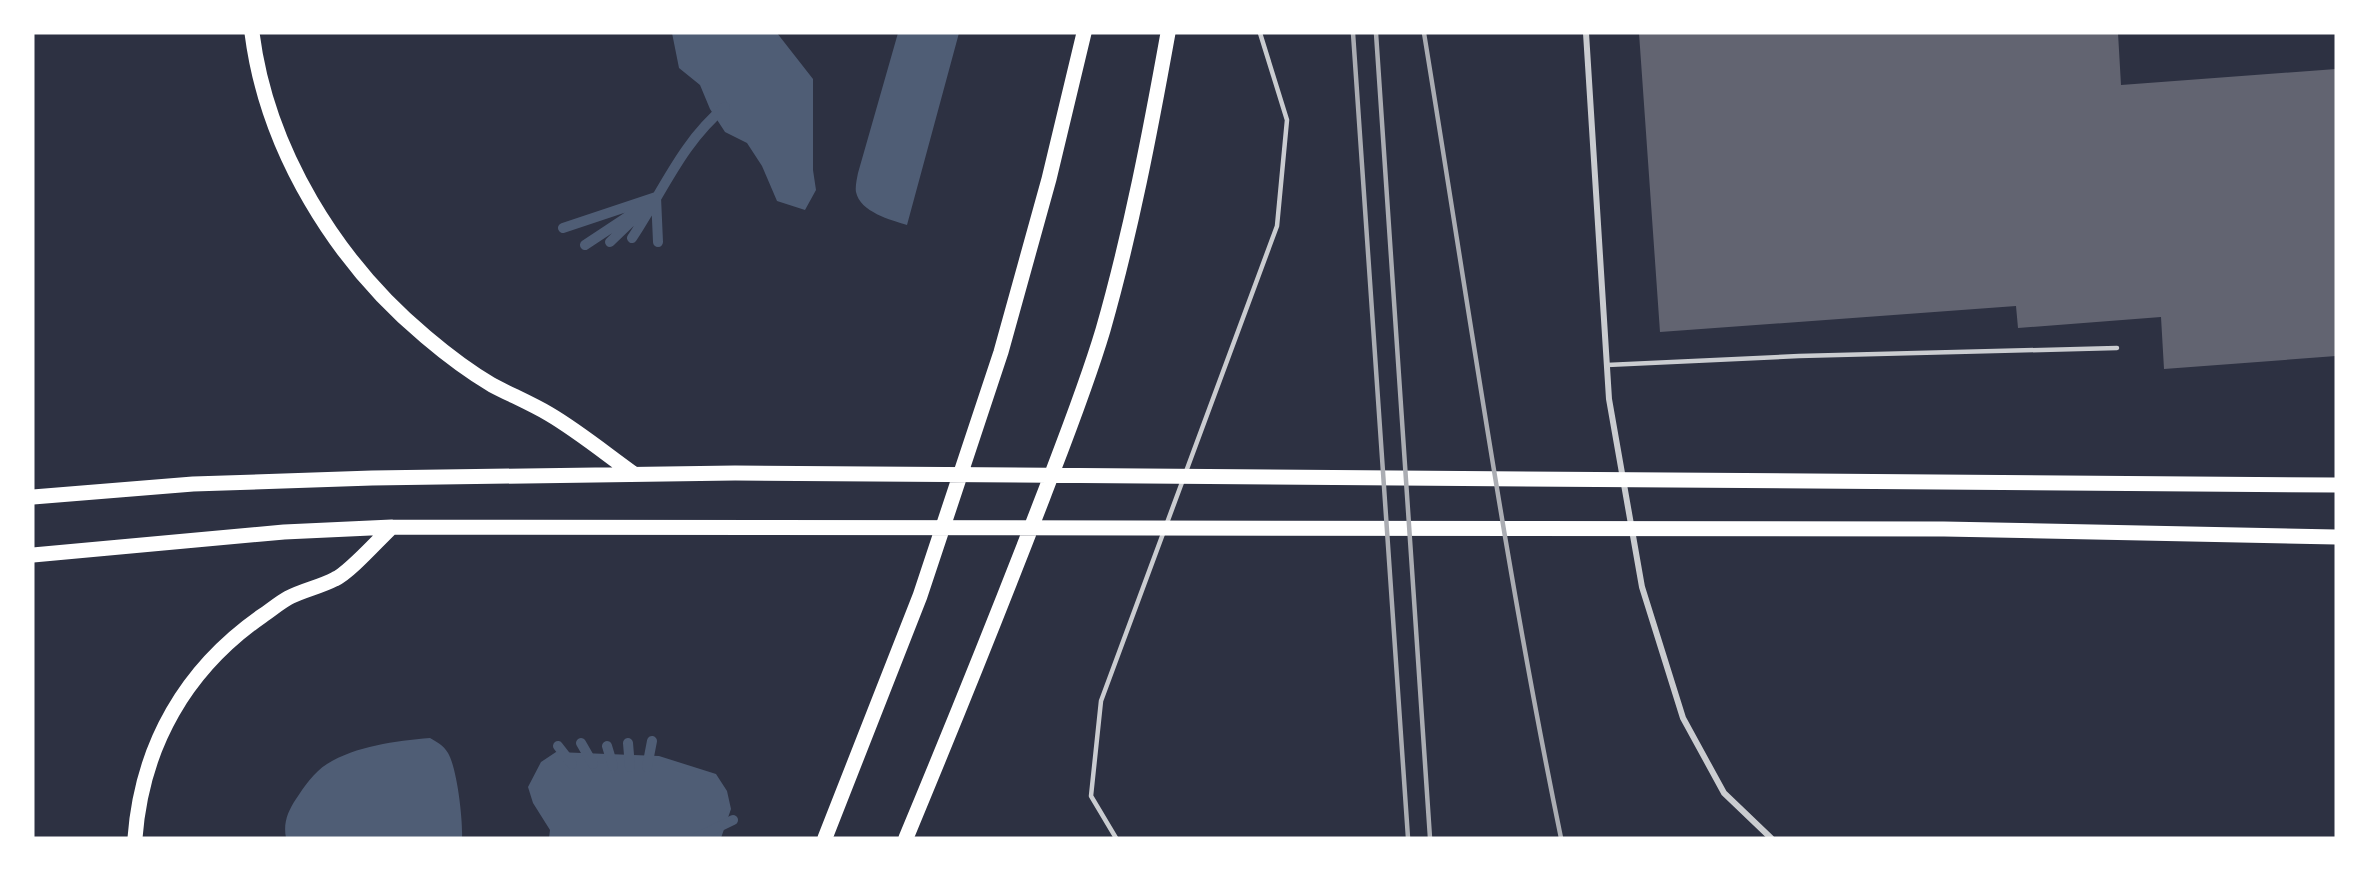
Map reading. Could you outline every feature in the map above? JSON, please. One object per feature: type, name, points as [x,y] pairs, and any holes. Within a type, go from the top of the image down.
[{"type":"main road","points":[[252,33],[256,67],[276,128],[298,178],[330,232],[364,275],[393,308],[427,338],[490,383],[549,414],[634,474]]},
{"type":"main road","points":[[825,838],[920,596],[1001,352],[1052,167],[1084,33]]},
{"type":"main road","points":[[906,838],[998,614],[1084,387],[1102,331],[1146,154],[1168,33]]},
{"type":"main road","points":[[33,497],[193,484],[372,478],[735,473],[2336,485]]},
{"type":"main road","points":[[135,838],[136,820],[147,771],[167,719],[194,679],[234,636],[288,598],[338,578],[392,527]]},
{"type":"main road","points":[[33,555],[261,534],[392,527],[1944,529],[2336,537]]},
{"type":"street","points":[[1586,33],[1609,399],[1642,586],[1683,718],[1724,793],[1771,838]]},
{"type":"lane","points":[[1116,838],[1091,796],[1101,701],[1277,225],[1287,120],[1260,33]]},
{"type":"lane","points":[[1607,364],[1799,356],[2117,348]]},
{"type":"water","points":[[672,33],[777,33],[813,79],[813,170],[816,190],[805,210],[777,201],[762,166],[747,143],[725,132],[710,109],[700,85],[679,68]]},
{"type":"water","points":[[898,33],[959,33],[907,225],[870,210],[863,205],[856,190],[858,173]]},
{"type":"water","points":[[430,738],[444,748],[451,760],[459,794],[462,838],[286,838],[286,822],[293,804],[310,780],[327,764],[363,749]]},
{"type":"water","points":[[556,752],[659,756],[716,774],[727,791],[731,809],[721,838],[549,838],[550,830],[533,803],[528,787],[541,762]]},
{"type":"building","points":[[1639,33],[2118,33],[2121,85],[2336,69],[2336,356],[2164,369],[2161,317],[2018,328],[2016,306],[1660,332]]},
{"type":"waterway","points":[[632,238],[685,152],[710,121],[725,107]]},
{"type":"waterway","points":[[656,197],[658,242]]},
{"type":"waterway","points":[[563,228],[656,197]]},
{"type":"waterway","points":[[585,245],[644,206]]},
{"type":"waterway","points":[[610,242],[637,216]]},
{"type":"waterway","points":[[647,767],[652,741]]},
{"type":"waterway","points":[[581,743],[593,764]]},
{"type":"waterway","points":[[628,743],[630,767]]},
{"type":"waterway","points":[[558,746],[572,764]]},
{"type":"waterway","points":[[607,746],[613,766]]},
{"type":"waterway","points":[[696,838],[733,820]]},
{"type":"railway","points":[[1353,33],[1408,838]]},
{"type":"railway","points":[[1376,33],[1430,838]]},
{"type":"railway","points":[[1424,33],[1505,537],[1561,838]]}]
